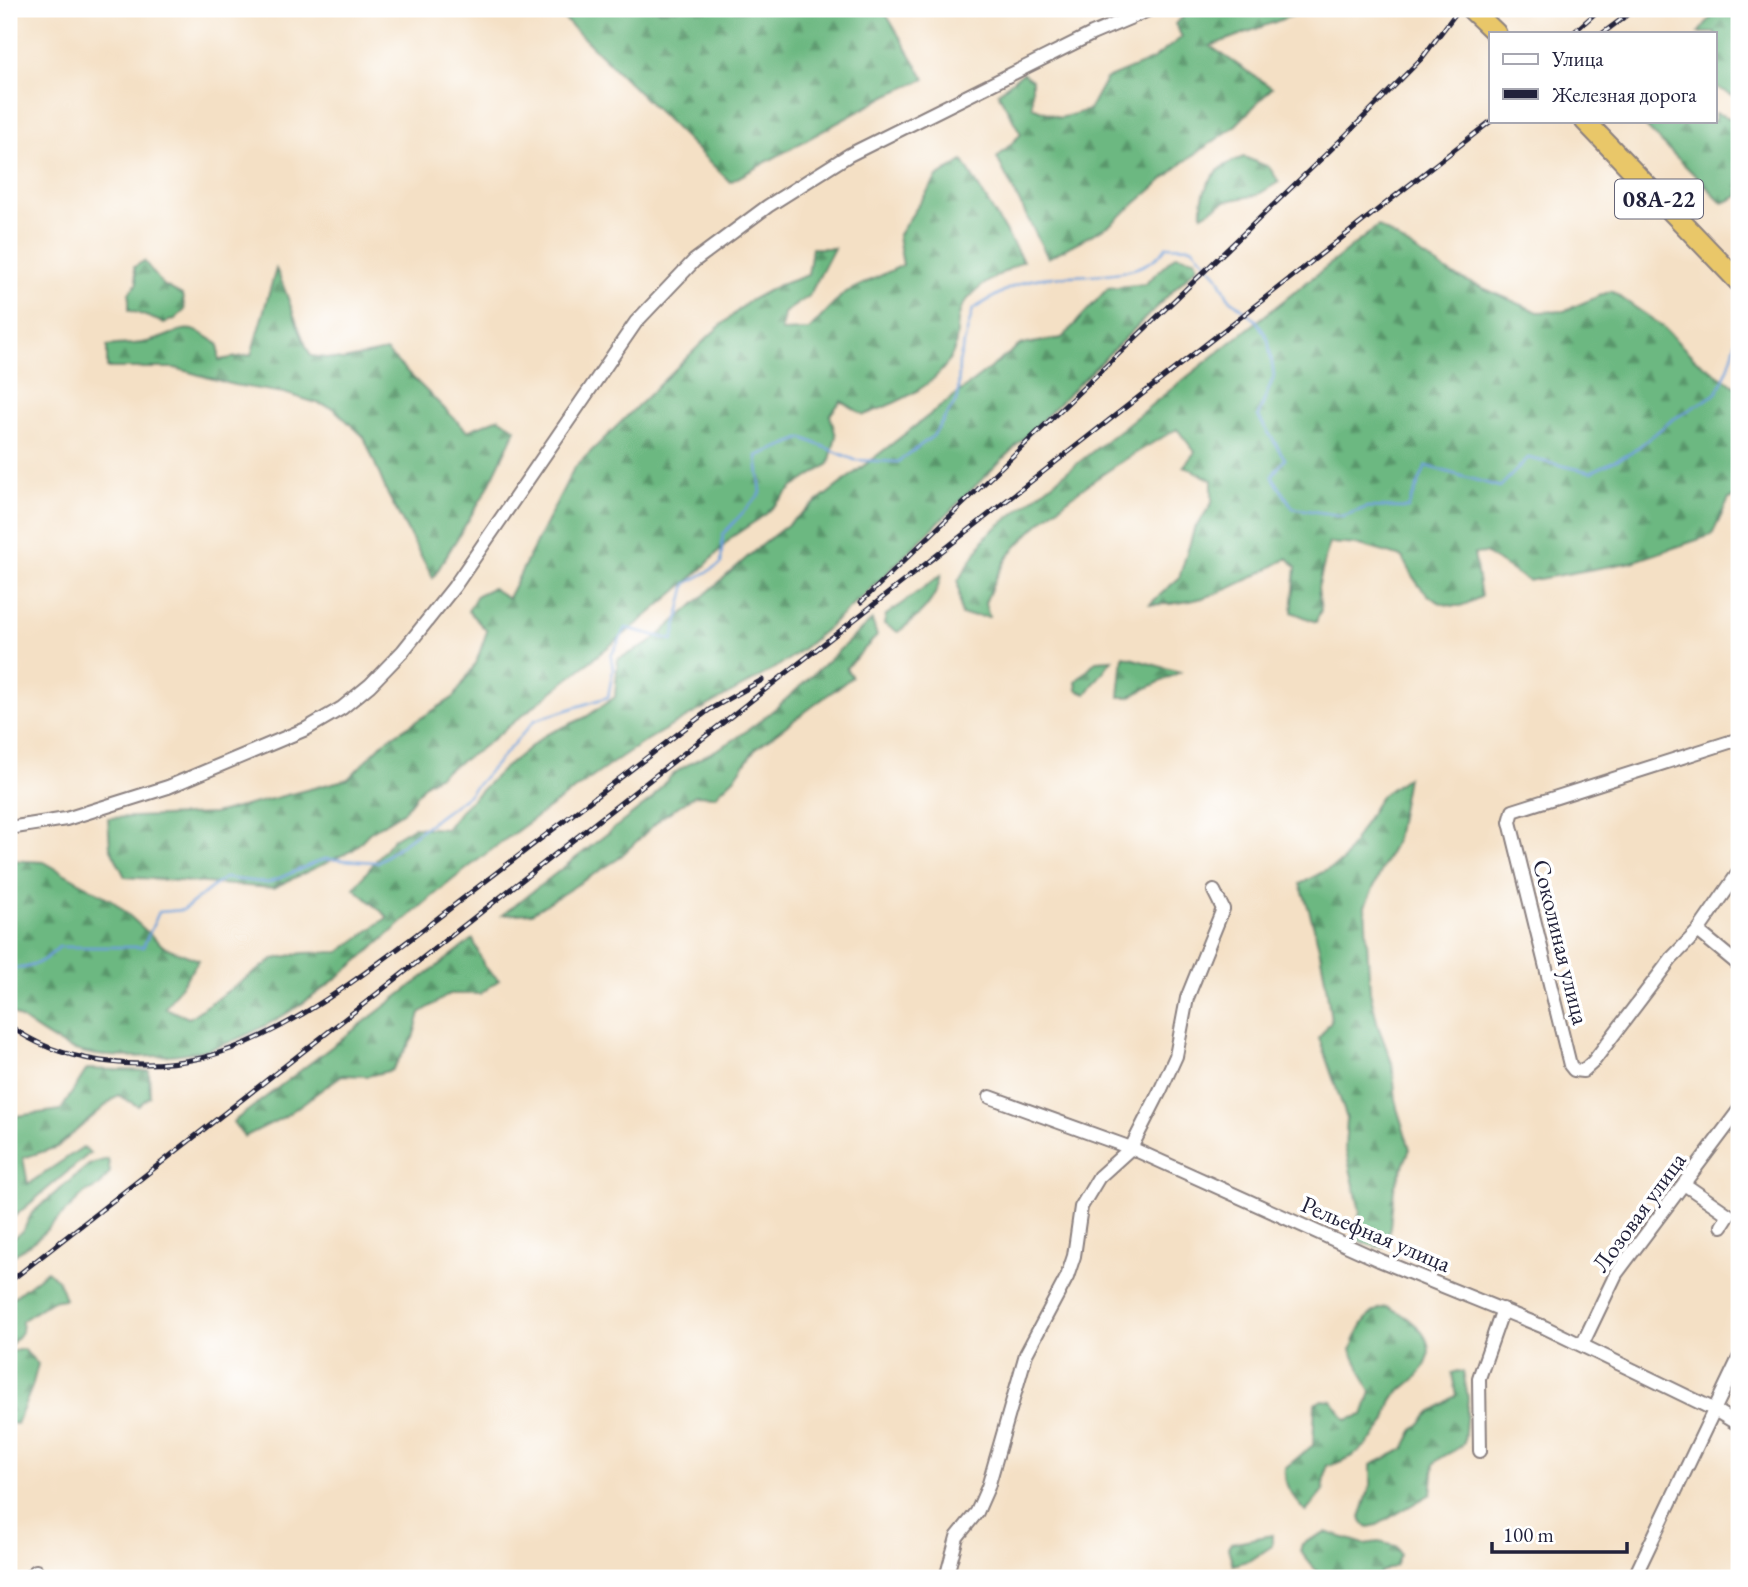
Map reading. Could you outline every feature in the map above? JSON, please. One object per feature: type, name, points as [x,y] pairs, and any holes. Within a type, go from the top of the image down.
[{"type":"highway","points":[[1471,9],[1495,32]]},
{"type":"highway","name":"08А-22","points":[[1591,127],[1739,282]]},
{"type":"street","points":[[9,828],[66,819],[168,787],[306,729],[342,708],[404,651],[454,587],[636,322],[694,261],[768,206],[849,155],[1093,34],[1151,9]]},
{"type":"street","name":"Соколиная улица","points":[[1698,931],[1671,959],[1593,1062],[1584,1070],[1574,1070],[1570,1065],[1510,822],[1513,811],[1525,805],[1739,739]]},
{"type":"street","points":[[1739,872],[1698,931],[1739,965]]},
{"type":"street","points":[[946,1578],[957,1537],[977,1512],[988,1487],[1026,1354],[1067,1277],[1074,1256],[1081,1207],[1099,1177],[1131,1148],[1176,1056],[1187,998],[1223,909],[1214,891]]},
{"type":"street","name":"Рельефная улица","points":[[990,1097],[1131,1148],[1355,1249],[1503,1310],[1582,1345],[1713,1409],[1739,1425]]},
{"type":"street","name":"Лозовая улица","points":[[1582,1345],[1616,1274],[1739,1110]]},
{"type":"street","points":[[1684,1184],[1729,1215],[1721,1226]]},
{"type":"street","points":[[1480,1451],[1479,1378],[1503,1310]]},
{"type":"street","points":[[1634,1578],[1739,1358]]},
{"type":"green space","points":[[554,9],[883,9],[925,79],[888,95],[730,182]]},
{"type":"green space","points":[[1192,9],[1310,9],[1210,46],[1272,88],[1234,127],[1184,162],[1110,225],[1048,258],[997,158],[1021,134],[998,93],[1022,73],[1032,80],[1032,107],[1060,118],[1089,110],[1106,79],[1152,60],[1182,37],[1175,24]]},
{"type":"green space","points":[[1718,9],[1739,9],[1739,98],[1716,87],[1716,32],[1699,32]]},
{"type":"green space","points":[[1716,113],[1739,121],[1739,196],[1723,203],[1645,126],[1648,122],[1716,122]]},
{"type":"green space","points":[[1244,157],[1269,167],[1279,182],[1257,195],[1226,201],[1202,215],[1204,195],[1212,178],[1225,166]]},
{"type":"green space","points":[[963,161],[1023,261],[989,281],[968,299],[960,312],[954,350],[948,362],[929,383],[890,405],[864,415],[841,401],[830,415],[836,436],[829,464],[792,488],[766,514],[732,537],[702,569],[642,620],[479,750],[425,784],[404,811],[369,833],[353,850],[273,888],[125,877],[110,847],[108,818],[214,814],[348,779],[385,741],[454,697],[476,663],[487,631],[468,611],[477,595],[492,588],[508,598],[574,468],[710,335],[749,301],[777,286],[808,275],[812,248],[834,248],[809,296],[784,313],[781,331],[809,330],[844,293],[903,265],[898,236],[937,177]]},
{"type":"green space","points":[[1378,226],[1453,275],[1538,312],[1564,311],[1611,291],[1661,325],[1695,359],[1739,389],[1739,496],[1729,499],[1712,535],[1632,562],[1528,581],[1485,553],[1474,554],[1481,597],[1459,606],[1448,605],[1431,597],[1411,575],[1402,557],[1360,545],[1329,543],[1318,588],[1321,610],[1316,622],[1292,612],[1296,567],[1288,558],[1222,592],[1188,602],[1150,604],[1179,578],[1194,530],[1212,503],[1212,480],[1184,466],[1195,452],[1177,429],[1092,482],[1033,529],[1011,553],[998,573],[985,603],[989,617],[961,615],[958,581],[987,535]]},
{"type":"green space","points":[[1176,255],[1195,259],[1198,266],[867,593],[818,637],[766,674],[641,744],[550,807],[456,877],[308,1000],[251,1033],[219,1046],[186,1053],[124,1057],[87,1053],[64,1046],[9,1011],[9,860],[44,862],[113,901],[164,947],[199,960],[165,1008],[189,1018],[274,959],[303,953],[339,952],[388,917],[354,888],[393,839],[413,827],[446,829],[461,810],[502,770],[545,735],[586,717],[615,697],[618,659],[649,644],[760,546],[1020,345],[1062,338],[1108,288],[1145,284]]},
{"type":"green space","points":[[144,261],[163,285],[182,295],[185,310],[175,319],[164,323],[129,310],[129,293],[137,283],[134,267]]},
{"type":"green space","points":[[276,269],[311,356],[343,360],[386,351],[467,431],[499,418],[516,429],[486,491],[433,578],[388,495],[364,437],[333,408],[284,393],[234,385],[175,368],[107,368],[107,346],[147,342],[183,330],[197,332],[219,345],[219,360],[251,355]]},
{"type":"green space","points":[[941,575],[931,601],[913,620],[898,632],[884,624],[886,615]]},
{"type":"green space","points":[[872,620],[877,636],[846,668],[852,677],[755,749],[736,776],[715,796],[695,795],[661,818],[618,859],[532,913],[502,915],[652,799],[671,776],[726,745],[756,724]]},
{"type":"green space","points":[[1123,656],[1180,672],[1129,697],[1119,697]]},
{"type":"green space","points":[[1112,660],[1086,694],[1077,690],[1076,681],[1096,661]]},
{"type":"green space","points":[[1407,777],[1396,839],[1365,906],[1370,991],[1378,1026],[1392,1063],[1397,1108],[1410,1149],[1394,1188],[1390,1227],[1384,1247],[1380,1247],[1364,1243],[1355,1236],[1360,1211],[1345,1147],[1347,1119],[1319,1038],[1331,1021],[1320,951],[1300,884],[1342,862],[1380,797]]},
{"type":"green space","points":[[473,939],[484,966],[499,980],[480,994],[450,994],[420,1013],[413,1038],[392,1070],[368,1076],[342,1075],[284,1117],[244,1137],[233,1122]]},
{"type":"green space","points":[[87,1069],[149,1071],[150,1096],[138,1106],[118,1095],[57,1147],[23,1158],[28,1184],[83,1147],[90,1153],[9,1221],[9,1117],[61,1110]]},
{"type":"green space","points":[[108,1159],[110,1172],[100,1186],[85,1193],[38,1238],[9,1259],[9,1243],[24,1229],[32,1213],[90,1164]]},
{"type":"green space","points":[[47,1271],[58,1280],[65,1299],[51,1301],[22,1321],[21,1332],[9,1348],[9,1301]]},
{"type":"green space","points":[[1388,1307],[1407,1318],[1422,1332],[1429,1351],[1427,1361],[1418,1376],[1394,1397],[1385,1422],[1374,1437],[1352,1456],[1327,1465],[1323,1491],[1306,1512],[1288,1487],[1285,1468],[1313,1445],[1315,1404],[1322,1400],[1332,1401],[1346,1420],[1363,1415],[1371,1392],[1351,1350],[1360,1329],[1369,1317],[1381,1308]]},
{"type":"green space","points":[[23,1349],[38,1364],[17,1424],[9,1423],[9,1352]]},
{"type":"green space","points":[[1463,1372],[1468,1398],[1464,1443],[1434,1464],[1431,1494],[1377,1525],[1369,1527],[1363,1524],[1360,1518],[1371,1484],[1371,1465],[1404,1449],[1413,1431],[1428,1415],[1456,1395],[1452,1373]]},
{"type":"green space","points":[[1325,1532],[1364,1544],[1379,1542],[1396,1546],[1400,1555],[1395,1566],[1380,1572],[1379,1578],[1322,1578],[1300,1551],[1302,1544]]},
{"type":"green space","points":[[1272,1535],[1272,1546],[1251,1560],[1233,1565],[1228,1548],[1231,1543]]},
{"type":"waterway","points":[[9,967],[23,968],[37,964],[59,947],[143,947],[159,912],[183,910],[224,878],[268,883],[324,859],[378,862],[468,795],[535,720],[608,697],[613,670],[611,656],[626,628],[673,640],[686,584],[721,564],[723,534],[761,493],[757,456],[803,438],[855,460],[898,462],[933,436],[958,398],[959,362],[973,309],[1024,282],[1047,277],[1122,272],[1155,259],[1167,246],[1192,247],[1218,276],[1228,297],[1256,320],[1268,339],[1274,376],[1258,416],[1285,459],[1272,476],[1293,508],[1343,516],[1368,507],[1408,508],[1426,466],[1500,487],[1528,458],[1591,472],[1631,453],[1672,420],[1717,393],[1728,369],[1739,331]]},
{"type":"railway","points":[[861,602],[1347,134],[1422,58],[1459,9]]},
{"type":"railway","points":[[1574,32],[1600,9]]},
{"type":"railway","points":[[1604,32],[1635,9]]},
{"type":"railway","points":[[9,1282],[1490,122]]},
{"type":"railway","points":[[9,1025],[29,1038],[76,1056],[127,1064],[178,1062],[201,1058],[236,1047],[271,1031],[307,1012],[376,965],[709,710],[762,680]]}]
